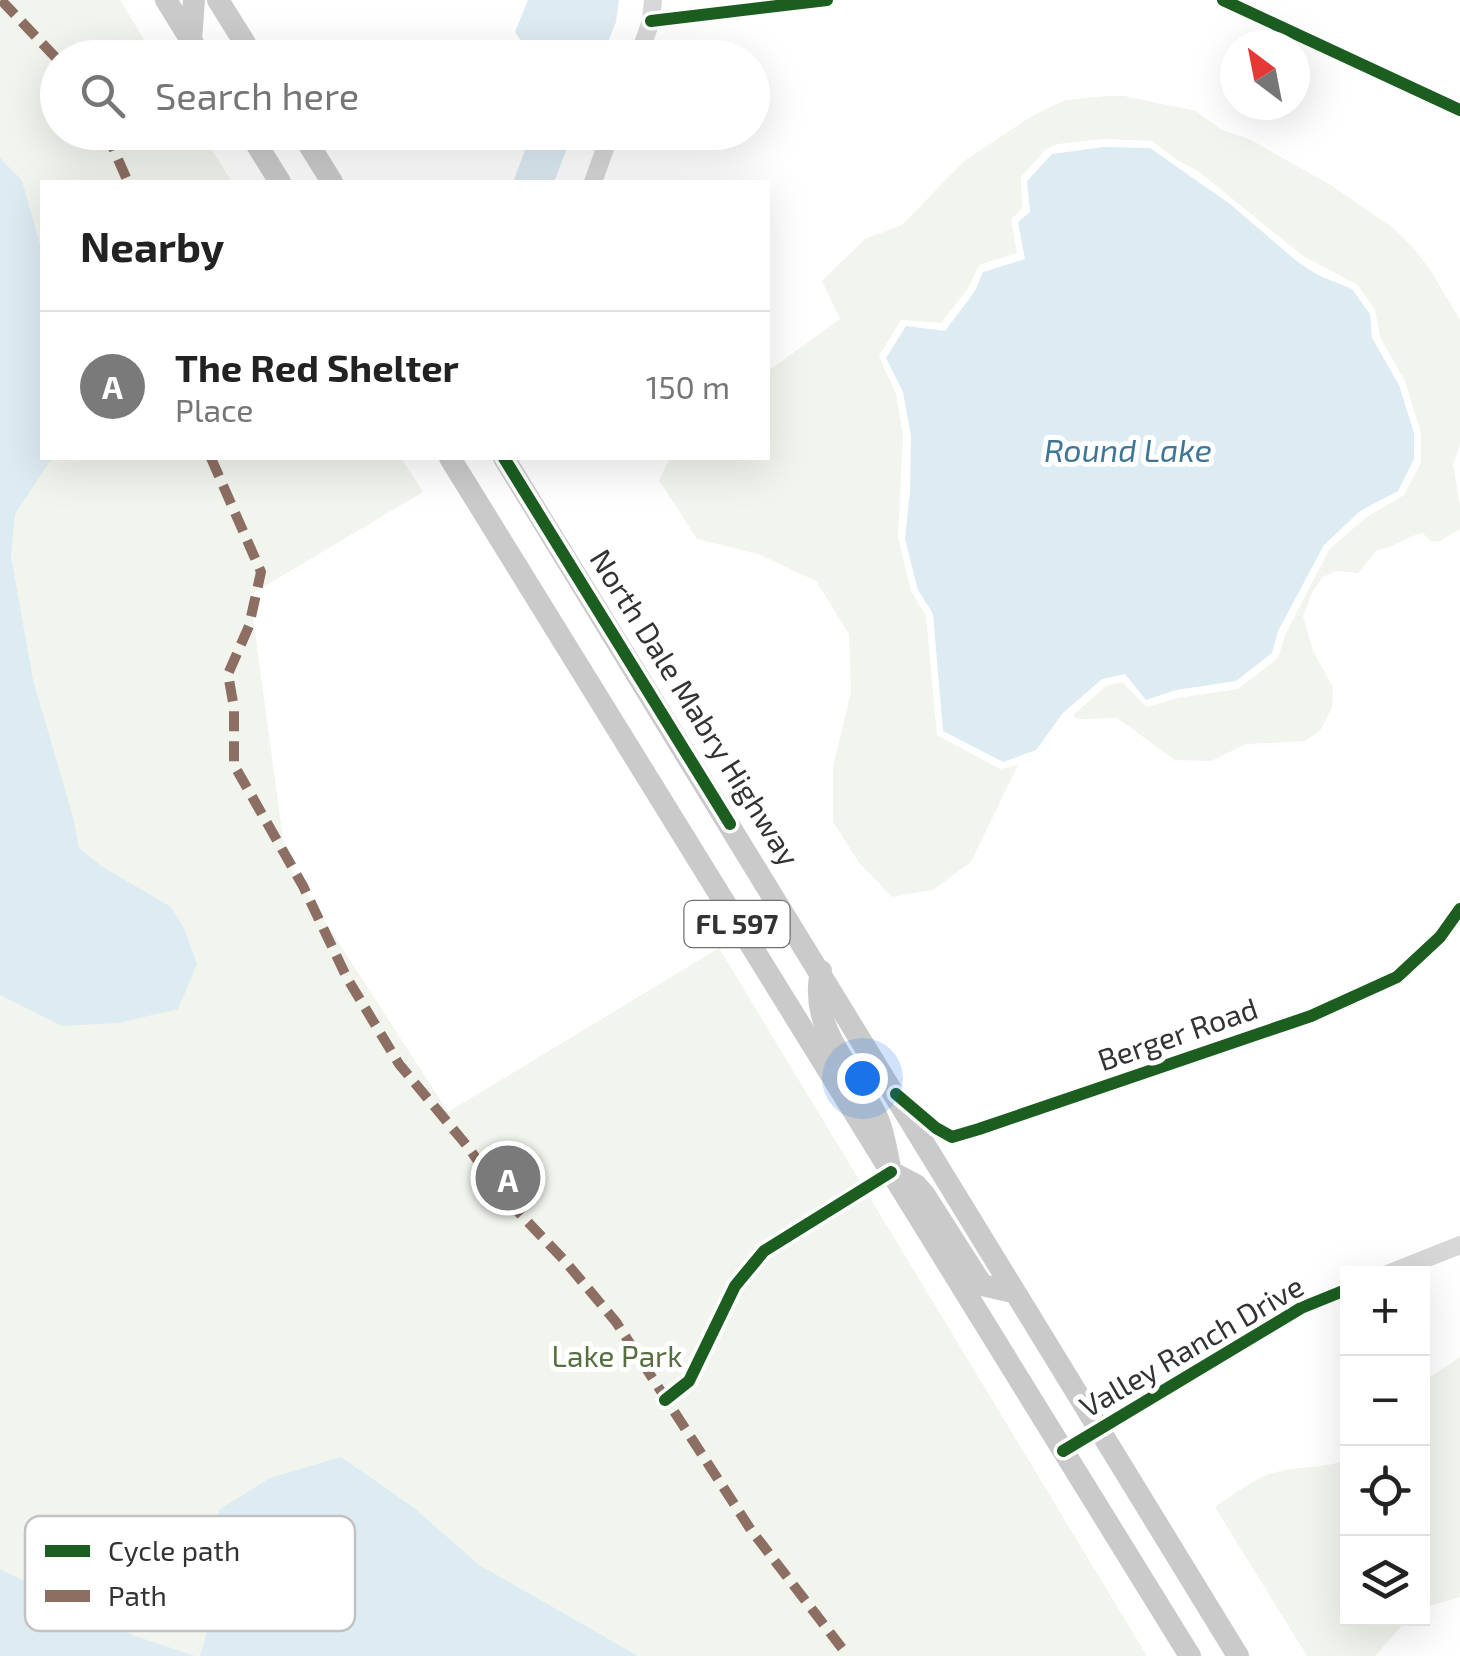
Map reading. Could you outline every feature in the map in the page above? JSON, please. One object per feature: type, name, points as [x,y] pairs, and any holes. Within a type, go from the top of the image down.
[{"type":"main road","points":[[166,0],[191,40]]},
{"type":"main road","points":[[194,0],[196,40]]},
{"type":"main road","points":[[218,0],[243,40]]},
{"type":"main road","points":[[260,150],[279,180]]},
{"type":"main road","points":[[312,150],[331,180]]},
{"type":"main road","name":"FL 597","points":[[451,460],[1190,1656]]},
{"type":"main road","name":"North Dale Mabry Highway","points":[[505,460],[1238,1656]]},
{"type":"main road","points":[[821,971],[816,993],[821,1019],[878,1120],[891,1172],[916,1185],[924,1194],[982,1284],[1013,1292]]},
{"type":"street","points":[[644,40],[653,0]]},
{"type":"street","points":[[650,21],[828,0]]},
{"type":"street","points":[[1222,0],[1460,110]]},
{"type":"street","points":[[594,180],[605,150]]},
{"type":"street","name":"Berger Road","points":[[896,1094],[952,1137],[979,1130],[1311,1016],[1397,977],[1440,936],[1460,909]]},
{"type":"street","points":[[665,1400],[689,1381],[735,1286],[764,1252],[891,1172]]},
{"type":"street","points":[[1407,1266],[1460,1245]]},
{"type":"street","name":"Valley Ranch Drive","points":[[1063,1450],[1301,1308],[1340,1292]]},
{"type":"green space","name":"Lake Park","points":[[0,0],[120,0],[145,40],[40,40],[40,150],[212,150],[231,180],[40,180],[40,460],[402,460],[423,492],[250,595],[286,861],[448,1112],[719,948],[1147,1656],[0,1656]]},
{"type":"green space","points":[[1124,96],[1196,111],[1220,129],[1251,140],[1334,187],[1393,228],[1413,247],[1460,320],[1460,444],[1453,465],[1460,529],[1438,542],[1423,533],[1417,535],[1377,550],[1358,573],[1336,571],[1323,577],[1303,616],[1313,651],[1333,687],[1332,708],[1320,731],[1305,741],[1246,744],[1211,761],[1175,760],[1117,718],[1077,719],[1073,715],[1106,686],[1122,682],[1147,707],[1177,698],[1238,689],[1278,658],[1285,635],[1329,550],[1365,518],[1404,495],[1421,462],[1421,433],[1405,381],[1380,337],[1375,310],[1358,285],[1303,256],[1198,171],[1152,141],[1103,139],[1046,149],[1021,177],[1022,208],[1011,220],[1017,253],[979,265],[969,287],[941,323],[901,320],[879,356],[896,394],[903,436],[898,537],[911,591],[926,616],[937,735],[1000,769],[1018,765],[971,862],[933,890],[892,897],[860,864],[833,822],[833,767],[851,692],[849,634],[816,581],[758,554],[697,539],[659,480],[669,460],[770,460],[770,370],[840,319],[822,281],[865,239],[902,225],[964,161],[1032,116],[1065,100]]},
{"type":"green space","points":[[1460,1357],[1460,1597],[1430,1606],[1430,1446],[1430,1377]]},
{"type":"green space","points":[[1340,1461],[1340,1626],[1402,1626],[1375,1656],[1307,1656],[1215,1507],[1270,1474]]},
{"type":"water","points":[[528,0],[619,0],[609,40],[520,40],[515,32]]},
{"type":"water","name":"Round Lake","points":[[1104,147],[1150,148],[1230,204],[1299,263],[1352,289],[1370,314],[1372,338],[1399,385],[1414,433],[1414,459],[1398,491],[1360,511],[1324,545],[1278,631],[1272,653],[1236,681],[1176,690],[1146,700],[1125,674],[1102,679],[1063,713],[1036,750],[1003,762],[943,731],[933,614],[918,590],[905,539],[911,436],[903,392],[886,358],[906,326],[945,331],[975,291],[983,272],[1025,259],[1018,222],[1030,212],[1027,181],[1052,154]]},
{"type":"water","points":[[525,150],[566,150],[555,180],[514,180]]},
{"type":"water","points":[[0,158],[22,181],[40,245],[40,460],[51,460],[15,514],[11,556],[33,680],[79,848],[101,866],[171,907],[184,928],[197,964],[178,1009],[118,1023],[62,1026],[0,995]]},
{"type":"water","points":[[341,1457],[413,1507],[479,1565],[638,1656],[200,1656],[206,1631],[355,1631],[355,1516],[219,1516],[219,1510],[270,1478]]},
{"type":"water","points":[[0,1569],[25,1582],[25,1631],[124,1631],[195,1656],[0,1656]]},
{"type":"marked path","points":[[1,0],[40,41]]},
{"type":"marked path","points":[[114,150],[127,180]]},
{"type":"marked path","points":[[212,460],[261,572],[249,626],[228,674],[234,708],[234,765],[303,886],[347,978],[399,1064],[503,1196],[616,1322],[751,1530],[848,1656]]},
{"type":"cycle path","points":[[651,21],[827,0]]},
{"type":"cycle path","points":[[1223,0],[1460,110]]},
{"type":"cycle path","points":[[505,460],[730,824]]},
{"type":"cycle path","points":[[896,1094],[952,1137],[979,1129],[1311,1016],[1397,977],[1440,937],[1460,909]]},
{"type":"cycle path","points":[[665,1400],[689,1381],[735,1286],[764,1251],[891,1172]]},
{"type":"cycle path","points":[[1063,1451],[1301,1308],[1340,1292]]},
{"type":"place","name":"The Red Shelter","points":[[508,1178]]}]
